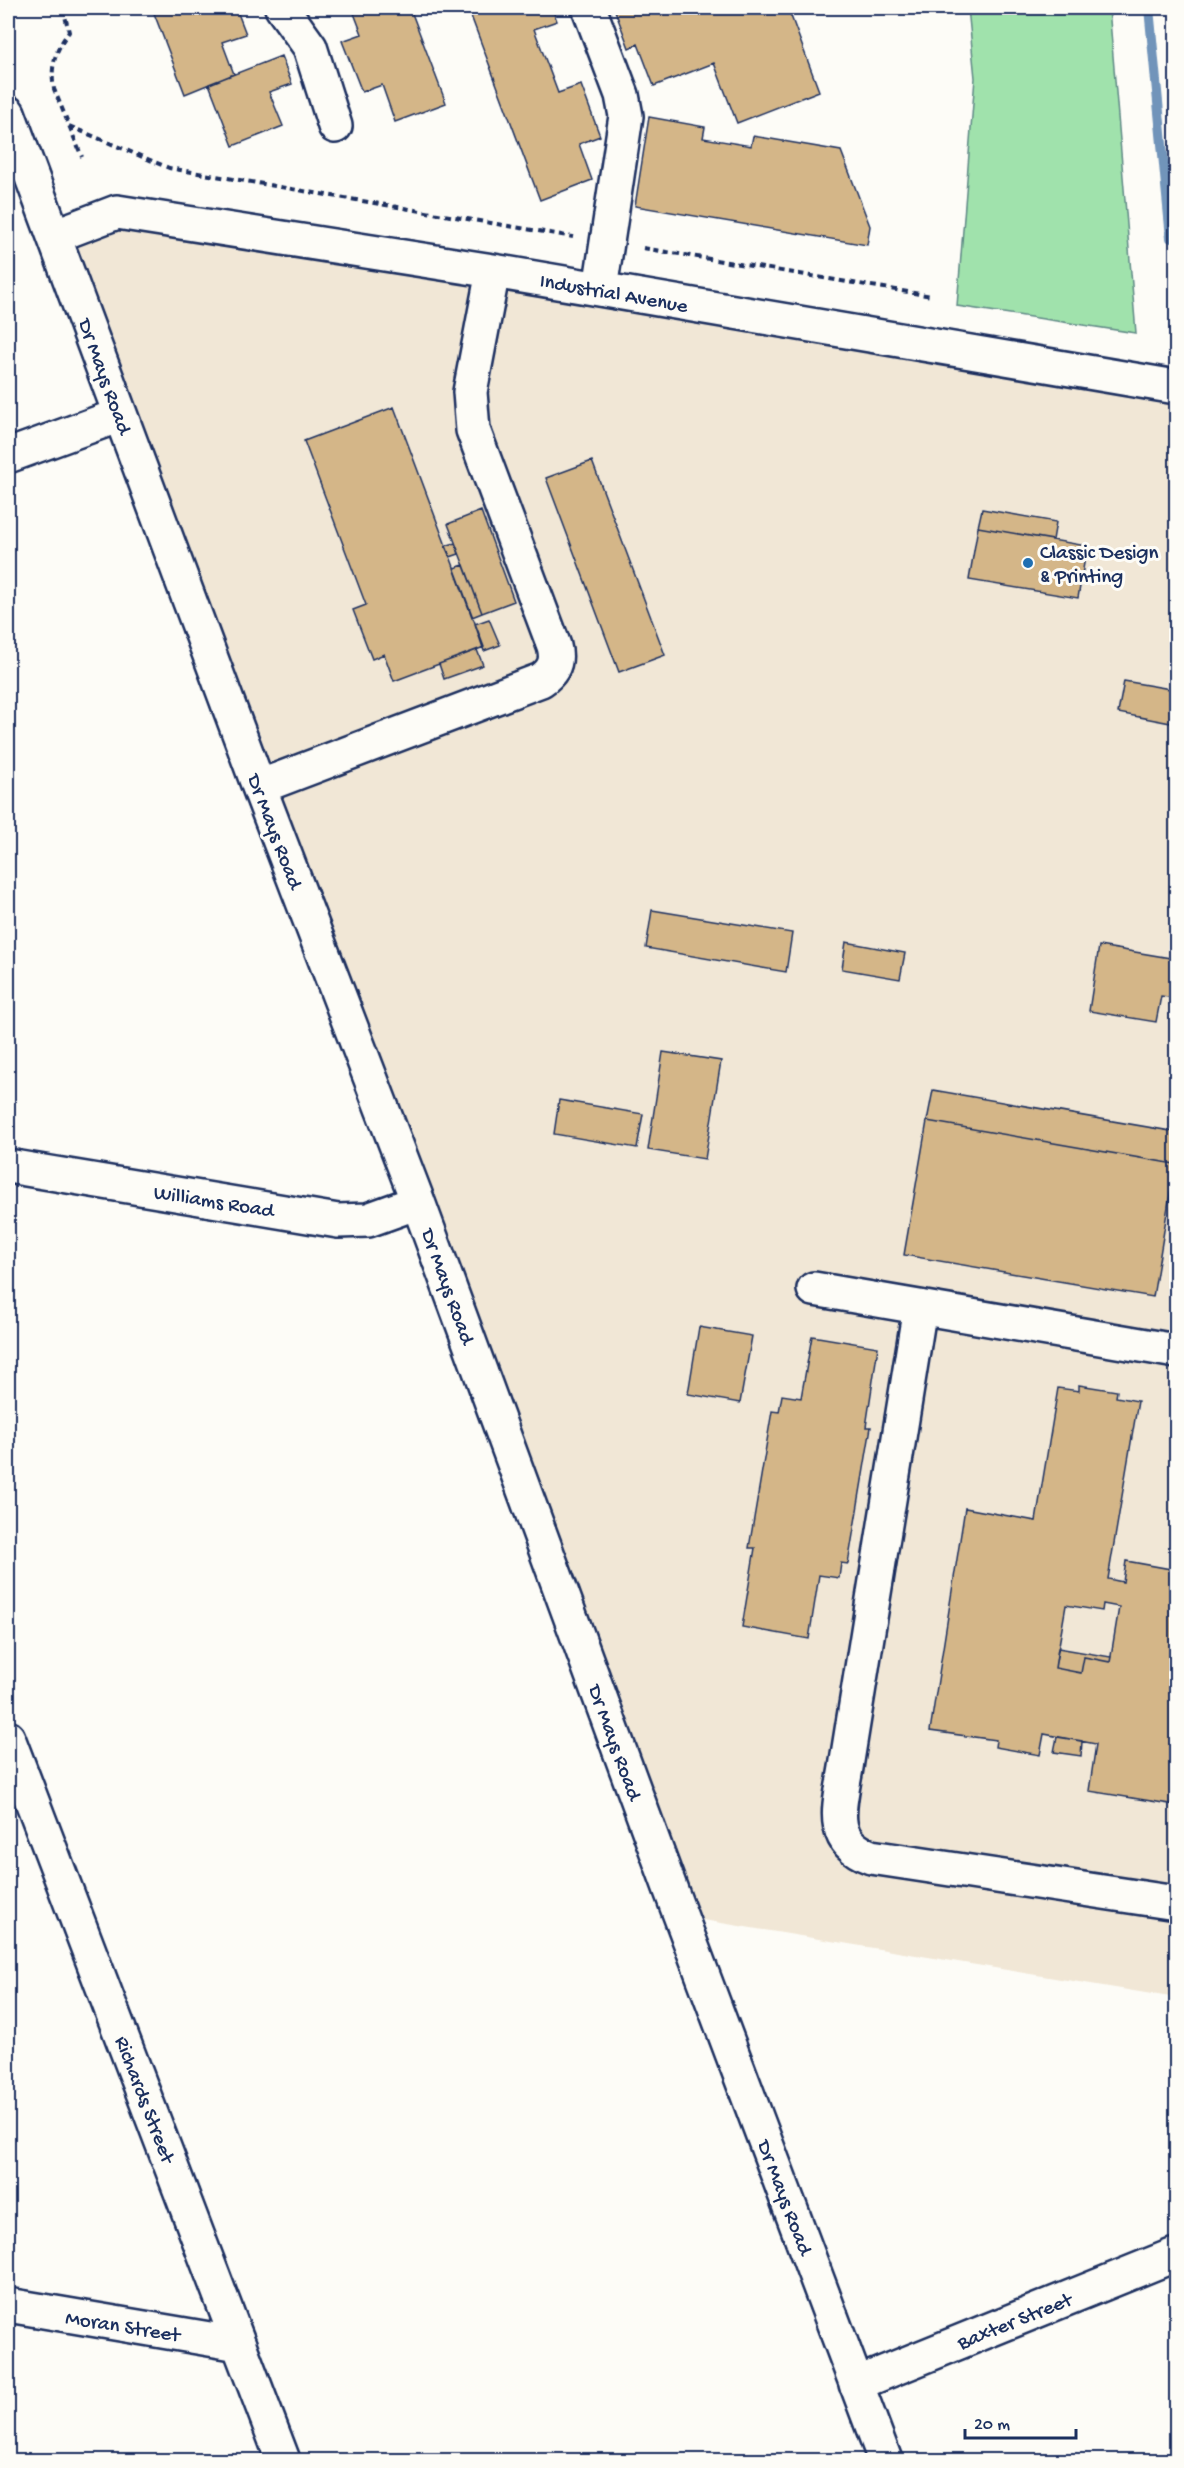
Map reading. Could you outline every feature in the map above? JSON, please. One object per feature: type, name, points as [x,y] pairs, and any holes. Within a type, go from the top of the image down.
[{"type":"street","points":[[282,8],[310,47],[335,126]]},
{"type":"street","points":[[589,8],[622,95],[626,116],[600,289]]},
{"type":"street","name":"Dr Mays Road","points":[[8,113],[259,787],[418,1202],[672,1892],[885,2460]]},
{"type":"street","name":"Industrial Avenue","points":[[54,236],[117,212],[493,271],[1176,387]]},
{"type":"street","points":[[259,787],[541,680],[549,675],[555,665],[557,656],[554,646],[473,430],[470,411],[470,392],[493,271]]},
{"type":"street","points":[[8,456],[120,415]]},
{"type":"street","name":"Williams Road","points":[[8,1166],[338,1221],[368,1220],[418,1202]]},
{"type":"street","points":[[814,1289],[1176,1351]]},
{"type":"street","points":[[920,1307],[847,1761],[839,1818],[840,1832],[847,1844],[871,1857],[1176,1903]]},
{"type":"street","name":"Richards Street","points":[[8,1738],[283,2460]]},
{"type":"street","name":"Baxter Street","points":[[856,2384],[1172,2256]]},
{"type":"street","name":"Moran Street","points":[[8,2306],[239,2344]]},
{"type":"path","points":[[63,8],[69,32],[56,54],[52,78],[82,157]]},
{"type":"path","points":[[69,126],[169,168],[932,296]]},
{"type":"shaded area","points":[[115,209],[1176,384],[1176,1998],[685,1917],[56,232]]},
{"type":"green space","points":[[968,8],[1109,8],[1136,333],[957,306],[975,78]]},
{"type":"building","points":[[152,8],[236,8],[246,34],[222,42],[234,74],[185,94]]},
{"type":"building","points":[[352,8],[410,8],[446,103],[395,122],[382,85],[362,92],[342,41],[362,34]]},
{"type":"building","points":[[468,8],[552,8],[557,21],[534,29],[558,93],[581,85],[600,136],[579,144],[592,180],[540,200]]},
{"type":"building","points":[[614,8],[788,8],[819,91],[737,123],[714,63],[654,86],[638,44],[629,48]]},
{"type":"building","points":[[281,56],[292,84],[269,92],[283,126],[233,146],[209,84]]},
{"type":"building","points":[[649,117],[705,127],[703,138],[751,146],[753,136],[841,151],[870,226],[867,245],[635,206]]},
{"type":"building","points":[[394,407],[484,647],[394,681],[384,654],[372,659],[353,610],[366,605],[304,441]]},
{"type":"building","points":[[592,461],[665,655],[619,672],[546,478]]},
{"type":"building","points":[[982,509],[1056,522],[1053,540],[978,527]]},
{"type":"building","points":[[481,511],[514,601],[482,613],[448,524]]},
{"type":"building","name":"Classic Design & Printing","points":[[978,527],[1087,546],[1078,598],[969,580]]},
{"type":"building","points":[[455,543],[459,554],[450,557],[445,546]]},
{"type":"building","points":[[464,565],[482,613],[472,617],[454,568]]},
{"type":"building","points":[[489,619],[500,645],[484,651],[475,624]]},
{"type":"building","points":[[477,650],[483,665],[444,679],[439,664]]},
{"type":"building","points":[[1124,681],[1176,690],[1176,724],[1118,713]]},
{"type":"building","points":[[652,910],[792,933],[786,972],[646,948]]},
{"type":"building","points":[[846,942],[905,953],[900,979],[842,969]]},
{"type":"building","points":[[1099,946],[1176,959],[1176,998],[1161,996],[1156,1022],[1089,1011]]},
{"type":"building","points":[[663,1052],[721,1061],[705,1159],[648,1150]]},
{"type":"building","points":[[933,1090],[1176,1132],[1175,1164],[927,1121]]},
{"type":"building","points":[[559,1100],[643,1114],[637,1148],[554,1134]]},
{"type":"building","points":[[927,1121],[1175,1164],[1153,1297],[904,1255]]},
{"type":"building","points":[[699,1327],[752,1336],[740,1403],[688,1394]]},
{"type":"building","points":[[812,1336],[878,1347],[866,1427],[871,1427],[848,1564],[841,1563],[839,1578],[819,1575],[809,1639],[742,1627],[755,1548],[749,1548],[772,1411],[779,1412],[782,1395],[801,1398]]},
{"type":"building","points":[[1079,1385],[1117,1391],[1116,1397],[1138,1401],[1108,1579],[1123,1582],[1126,1561],[1176,1570],[1176,1805],[1089,1791],[1096,1744],[1044,1734],[1040,1755],[995,1747],[996,1740],[930,1731],[965,1508],[1036,1521],[1058,1388],[1079,1391]],"holes":[[[1103,1604],[1119,1607],[1110,1662],[1084,1657],[1081,1673],[1055,1668],[1066,1605],[1102,1611]]]},
{"type":"building","points":[[1058,1648],[1111,1657],[1110,1662],[1084,1657],[1081,1673],[1055,1668]]},
{"type":"building","points":[[1057,1737],[1082,1741],[1081,1756],[1054,1752]]},
{"type":"waterway","points":[[1149,8],[1171,238]]},
{"type":"place","name":"Classic Design & Printing","points":[[1028,563]]}]
